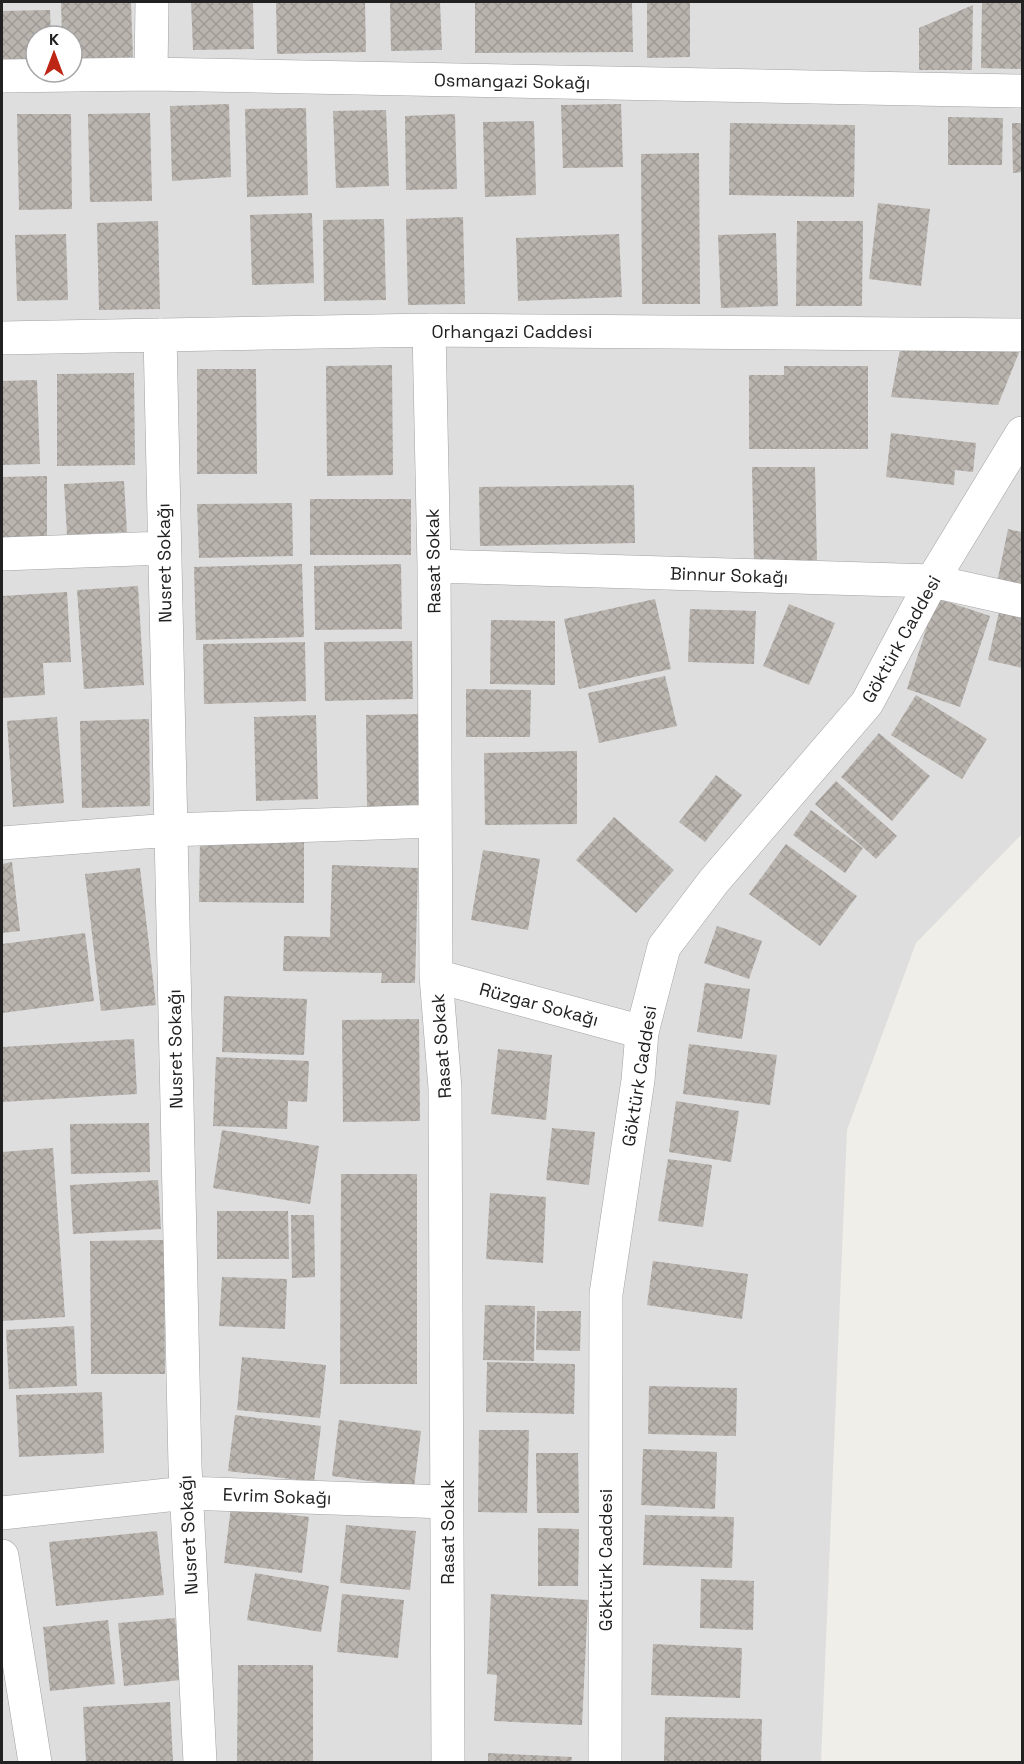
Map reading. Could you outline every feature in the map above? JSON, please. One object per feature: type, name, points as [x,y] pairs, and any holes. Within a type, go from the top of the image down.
[{"type":"street","points":[[151,74],[153,2]]},
{"type":"street","name":"Osmangazi Sokağı","points":[[2,76],[151,74],[1023,91]]},
{"type":"street","name":"Orhangazi Caddesi","points":[[2,338],[429,330],[1023,335]]},
{"type":"street","name":"Rasat Sokak","points":[[429,330],[434,566],[436,976],[445,1088],[448,1762]]},
{"type":"street","name":"Nusret Sokağı","points":[[159,335],[186,1493],[200,1762]]},
{"type":"street","name":"Göktürk Caddesi","points":[[605,1762],[606,1294],[638,1080],[642,1032],[664,947],[714,881],[867,703],[932,581],[1023,433]]},
{"type":"street","points":[[2,554],[164,548]]},
{"type":"street","name":"Binnur Sokağı","points":[[434,566],[932,581],[1023,601]]},
{"type":"street","points":[[2,843],[170,830],[435,821]]},
{"type":"street","name":"Rüzgar Sokağı","points":[[436,976],[642,1032]]},
{"type":"street","name":"Evrim Sokağı","points":[[2,1513],[186,1493],[446,1502]]},
{"type":"street","points":[[2,1556],[35,1762]]},
{"type":"shaded area","points":[[2,2],[1022,2],[1022,834],[916,943],[847,1130],[821,1762],[2,1762]]},
{"type":"building","points":[[61,2],[131,2],[133,57],[84,59],[84,24],[62,24]]},
{"type":"building","points":[[191,2],[253,2],[254,49],[193,50]]},
{"type":"building","points":[[276,2],[365,2],[366,52],[277,54]]},
{"type":"building","points":[[390,2],[440,2],[442,50],[391,51]]},
{"type":"building","points":[[475,2],[632,2],[633,52],[475,53]]},
{"type":"building","points":[[647,2],[690,2],[690,57],[647,58]]},
{"type":"building","points":[[982,2],[1022,2],[1022,69],[981,68]]},
{"type":"building","points":[[973,5],[972,70],[919,70],[919,28]]},
{"type":"building","points":[[50,10],[51,24],[24,24],[24,66],[2,67],[2,11]]},
{"type":"building","points":[[229,104],[231,177],[172,181],[170,106]]},
{"type":"building","points":[[621,104],[623,167],[563,168],[561,105]]},
{"type":"building","points":[[306,108],[308,195],[247,197],[245,109]]},
{"type":"building","points":[[386,110],[389,186],[336,188],[333,111]]},
{"type":"building","points":[[150,113],[152,201],[90,202],[88,114]]},
{"type":"building","points":[[17,114],[71,114],[72,209],[19,210]]},
{"type":"building","points":[[455,114],[457,189],[406,190],[405,116]]},
{"type":"building","points":[[948,117],[1003,118],[1002,165],[948,165]]},
{"type":"building","points":[[534,121],[536,195],[485,197],[483,122]]},
{"type":"building","points":[[730,123],[855,125],[854,197],[729,195]]},
{"type":"building","points":[[1012,123],[1022,123],[1022,172],[1013,173]]},
{"type":"building","points":[[699,153],[700,304],[642,304],[641,154]]},
{"type":"building","points":[[878,203],[930,209],[921,286],[869,279]]},
{"type":"building","points":[[312,213],[314,283],[252,285],[250,215]]},
{"type":"building","points":[[463,217],[465,304],[408,305],[406,219]]},
{"type":"building","points":[[384,219],[386,300],[324,301],[323,220]]},
{"type":"building","points":[[158,221],[160,309],[99,310],[97,223]]},
{"type":"building","points":[[797,221],[863,221],[862,306],[796,306]]},
{"type":"building","points":[[776,233],[778,306],[721,308],[718,235]]},
{"type":"building","points":[[66,234],[68,300],[17,301],[15,235]]},
{"type":"building","points":[[619,234],[622,297],[518,301],[516,238]]},
{"type":"building","points":[[901,344],[1020,350],[998,405],[891,397]]},
{"type":"building","points":[[392,365],[393,475],[327,476],[326,366]]},
{"type":"building","points":[[784,366],[868,366],[868,449],[749,449],[749,375],[784,375]]},
{"type":"building","points":[[197,369],[256,369],[257,474],[197,474]]},
{"type":"building","points":[[134,373],[135,465],[57,466],[57,374]]},
{"type":"building","points":[[37,380],[40,464],[2,465],[2,381]]},
{"type":"building","points":[[891,433],[976,443],[973,472],[955,470],[954,485],[886,477]]},
{"type":"building","points":[[752,467],[815,467],[817,560],[754,562]]},
{"type":"building","points":[[47,476],[47,537],[2,537],[2,477]]},
{"type":"building","points":[[124,481],[127,532],[67,535],[64,484]]},
{"type":"building","points":[[634,485],[635,543],[480,546],[479,487]]},
{"type":"building","points":[[310,499],[411,499],[411,555],[310,555]]},
{"type":"building","points":[[292,503],[293,556],[199,558],[197,504]]},
{"type":"building","points":[[1008,529],[1022,532],[1022,593],[996,588]]},
{"type":"building","points":[[302,564],[304,637],[196,640],[194,567]]},
{"type":"building","points":[[401,564],[402,629],[315,630],[314,566]]},
{"type":"building","points":[[138,586],[144,685],[84,689],[77,590]]},
{"type":"building","points":[[67,592],[71,662],[43,663],[45,695],[2,698],[2,596]]},
{"type":"building","points":[[936,598],[990,616],[960,707],[907,689]]},
{"type":"building","points":[[655,599],[671,669],[579,689],[564,619]]},
{"type":"building","points":[[789,604],[835,623],[809,685],[763,666]]},
{"type":"building","points":[[690,609],[756,611],[754,664],[688,662]]},
{"type":"building","points":[[999,612],[1022,618],[1022,668],[988,660]]},
{"type":"building","points":[[491,620],[555,621],[555,685],[490,684]]},
{"type":"building","points":[[412,641],[413,699],[325,701],[324,642]]},
{"type":"building","points":[[305,642],[306,701],[204,704],[203,644]]},
{"type":"building","points":[[665,676],[677,726],[599,743],[588,693]]},
{"type":"building","points":[[466,689],[531,690],[530,737],[466,737]]},
{"type":"building","points":[[916,695],[987,739],[962,779],[891,735]]},
{"type":"building","points":[[420,714],[421,808],[367,809],[366,715]]},
{"type":"building","points":[[316,715],[318,799],[256,801],[254,717]]},
{"type":"building","points":[[57,717],[64,803],[13,807],[7,721]]},
{"type":"building","points":[[149,719],[150,806],[82,808],[80,721]]},
{"type":"building","points":[[879,733],[930,776],[892,821],[841,777]]},
{"type":"building","points":[[577,751],[577,824],[485,825],[484,753]]},
{"type":"building","points":[[716,775],[742,795],[705,842],[679,822]]},
{"type":"building","points":[[836,781],[897,836],[876,859],[815,804]]},
{"type":"building","points":[[811,810],[863,848],[845,873],[793,835]]},
{"type":"building","points":[[614,817],[674,870],[636,913],[576,860]]},
{"type":"building","points":[[200,841],[304,842],[304,903],[199,902]]},
{"type":"building","points":[[786,844],[857,896],[820,946],[749,894]]},
{"type":"building","points":[[483,850],[540,859],[528,930],[471,920]]},
{"type":"building","points":[[12,862],[20,931],[2,933],[2,864]]},
{"type":"building","points":[[332,865],[418,868],[415,983],[381,983],[382,973],[283,971],[284,936],[330,937]]},
{"type":"building","points":[[140,868],[156,1005],[101,1011],[85,874]]},
{"type":"building","points":[[717,926],[762,941],[749,979],[704,963]]},
{"type":"building","points":[[85,933],[94,1001],[2,1013],[2,944]]},
{"type":"building","points":[[705,983],[750,989],[742,1039],[697,1032]]},
{"type":"building","points":[[224,996],[307,999],[304,1055],[222,1052]]},
{"type":"building","points":[[419,1019],[420,1121],[343,1122],[342,1020]]},
{"type":"building","points":[[134,1039],[137,1094],[2,1102],[2,1047]]},
{"type":"building","points":[[689,1044],[777,1055],[770,1105],[683,1094]]},
{"type":"building","points":[[498,1049],[552,1055],[546,1120],[491,1114]]},
{"type":"building","points":[[216,1057],[309,1061],[307,1102],[288,1101],[287,1129],[213,1126]]},
{"type":"building","points":[[676,1101],[739,1111],[731,1162],[669,1152]]},
{"type":"building","points":[[149,1123],[150,1172],[71,1174],[70,1124]]},
{"type":"building","points":[[552,1128],[595,1132],[589,1185],[546,1180]]},
{"type":"building","points":[[222,1130],[319,1146],[310,1204],[213,1188]]},
{"type":"building","points":[[53,1148],[65,1317],[2,1321],[2,1152]]},
{"type":"building","points":[[668,1159],[712,1165],[703,1227],[658,1221]]},
{"type":"building","points":[[341,1174],[417,1174],[417,1384],[340,1384]]},
{"type":"building","points":[[158,1180],[161,1229],[73,1234],[70,1185]]},
{"type":"building","points":[[490,1193],[546,1197],[543,1263],[486,1259]]},
{"type":"building","points":[[217,1211],[288,1211],[289,1259],[217,1259]]},
{"type":"building","points":[[291,1215],[314,1215],[315,1277],[292,1278]]},
{"type":"building","points":[[164,1240],[165,1374],[91,1374],[90,1241]]},
{"type":"building","points":[[653,1261],[748,1274],[742,1319],[647,1305]]},
{"type":"building","points":[[222,1277],[287,1279],[285,1329],[219,1326]]},
{"type":"building","points":[[485,1305],[535,1306],[534,1361],[483,1360]]},
{"type":"building","points":[[537,1311],[581,1311],[580,1351],[536,1350]]},
{"type":"building","points":[[74,1326],[77,1386],[9,1389],[6,1330]]},
{"type":"building","points":[[242,1357],[326,1365],[320,1418],[237,1410]]},
{"type":"building","points":[[487,1362],[575,1364],[574,1414],[486,1412]]},
{"type":"building","points":[[649,1386],[737,1388],[736,1436],[648,1434]]},
{"type":"building","points":[[102,1392],[104,1453],[19,1457],[16,1395]]},
{"type":"building","points":[[235,1415],[321,1426],[314,1482],[228,1471]]},
{"type":"building","points":[[339,1420],[421,1431],[414,1487],[332,1476]]},
{"type":"building","points":[[479,1430],[529,1430],[527,1513],[478,1512]]},
{"type":"building","points":[[643,1449],[717,1452],[715,1509],[641,1505]]},
{"type":"building","points":[[536,1453],[578,1453],[579,1513],[537,1513]]},
{"type":"building","points":[[231,1507],[309,1517],[302,1573],[224,1563]]},
{"type":"building","points":[[645,1515],[734,1517],[732,1568],[643,1565]]},
{"type":"building","points":[[346,1525],[416,1531],[410,1590],[340,1583]]},
{"type":"building","points":[[538,1528],[579,1529],[578,1586],[538,1586]]},
{"type":"building","points":[[157,1531],[164,1595],[56,1606],[49,1542]]},
{"type":"building","points":[[255,1573],[329,1586],[321,1632],[247,1620]]},
{"type":"building","points":[[701,1579],[754,1581],[753,1630],[700,1628]]},
{"type":"building","points":[[342,1594],[404,1600],[398,1658],[337,1652]]},
{"type":"building","points":[[491,1594],[588,1600],[582,1725],[494,1721],[497,1675],[487,1674]]},
{"type":"building","points":[[175,1618],[181,1680],[124,1686],[118,1623]]},
{"type":"building","points":[[108,1620],[115,1684],[50,1691],[43,1627]]},
{"type":"building","points":[[653,1644],[742,1648],[740,1698],[651,1695]]},
{"type":"building","points":[[238,1665],[313,1665],[313,1762],[237,1762]]},
{"type":"building","points":[[170,1702],[173,1762],[86,1762],[83,1707]]},
{"type":"building","points":[[665,1717],[762,1719],[761,1762],[664,1762]]},
{"type":"building","points":[[488,1753],[572,1757],[571,1762],[488,1762]]}]
